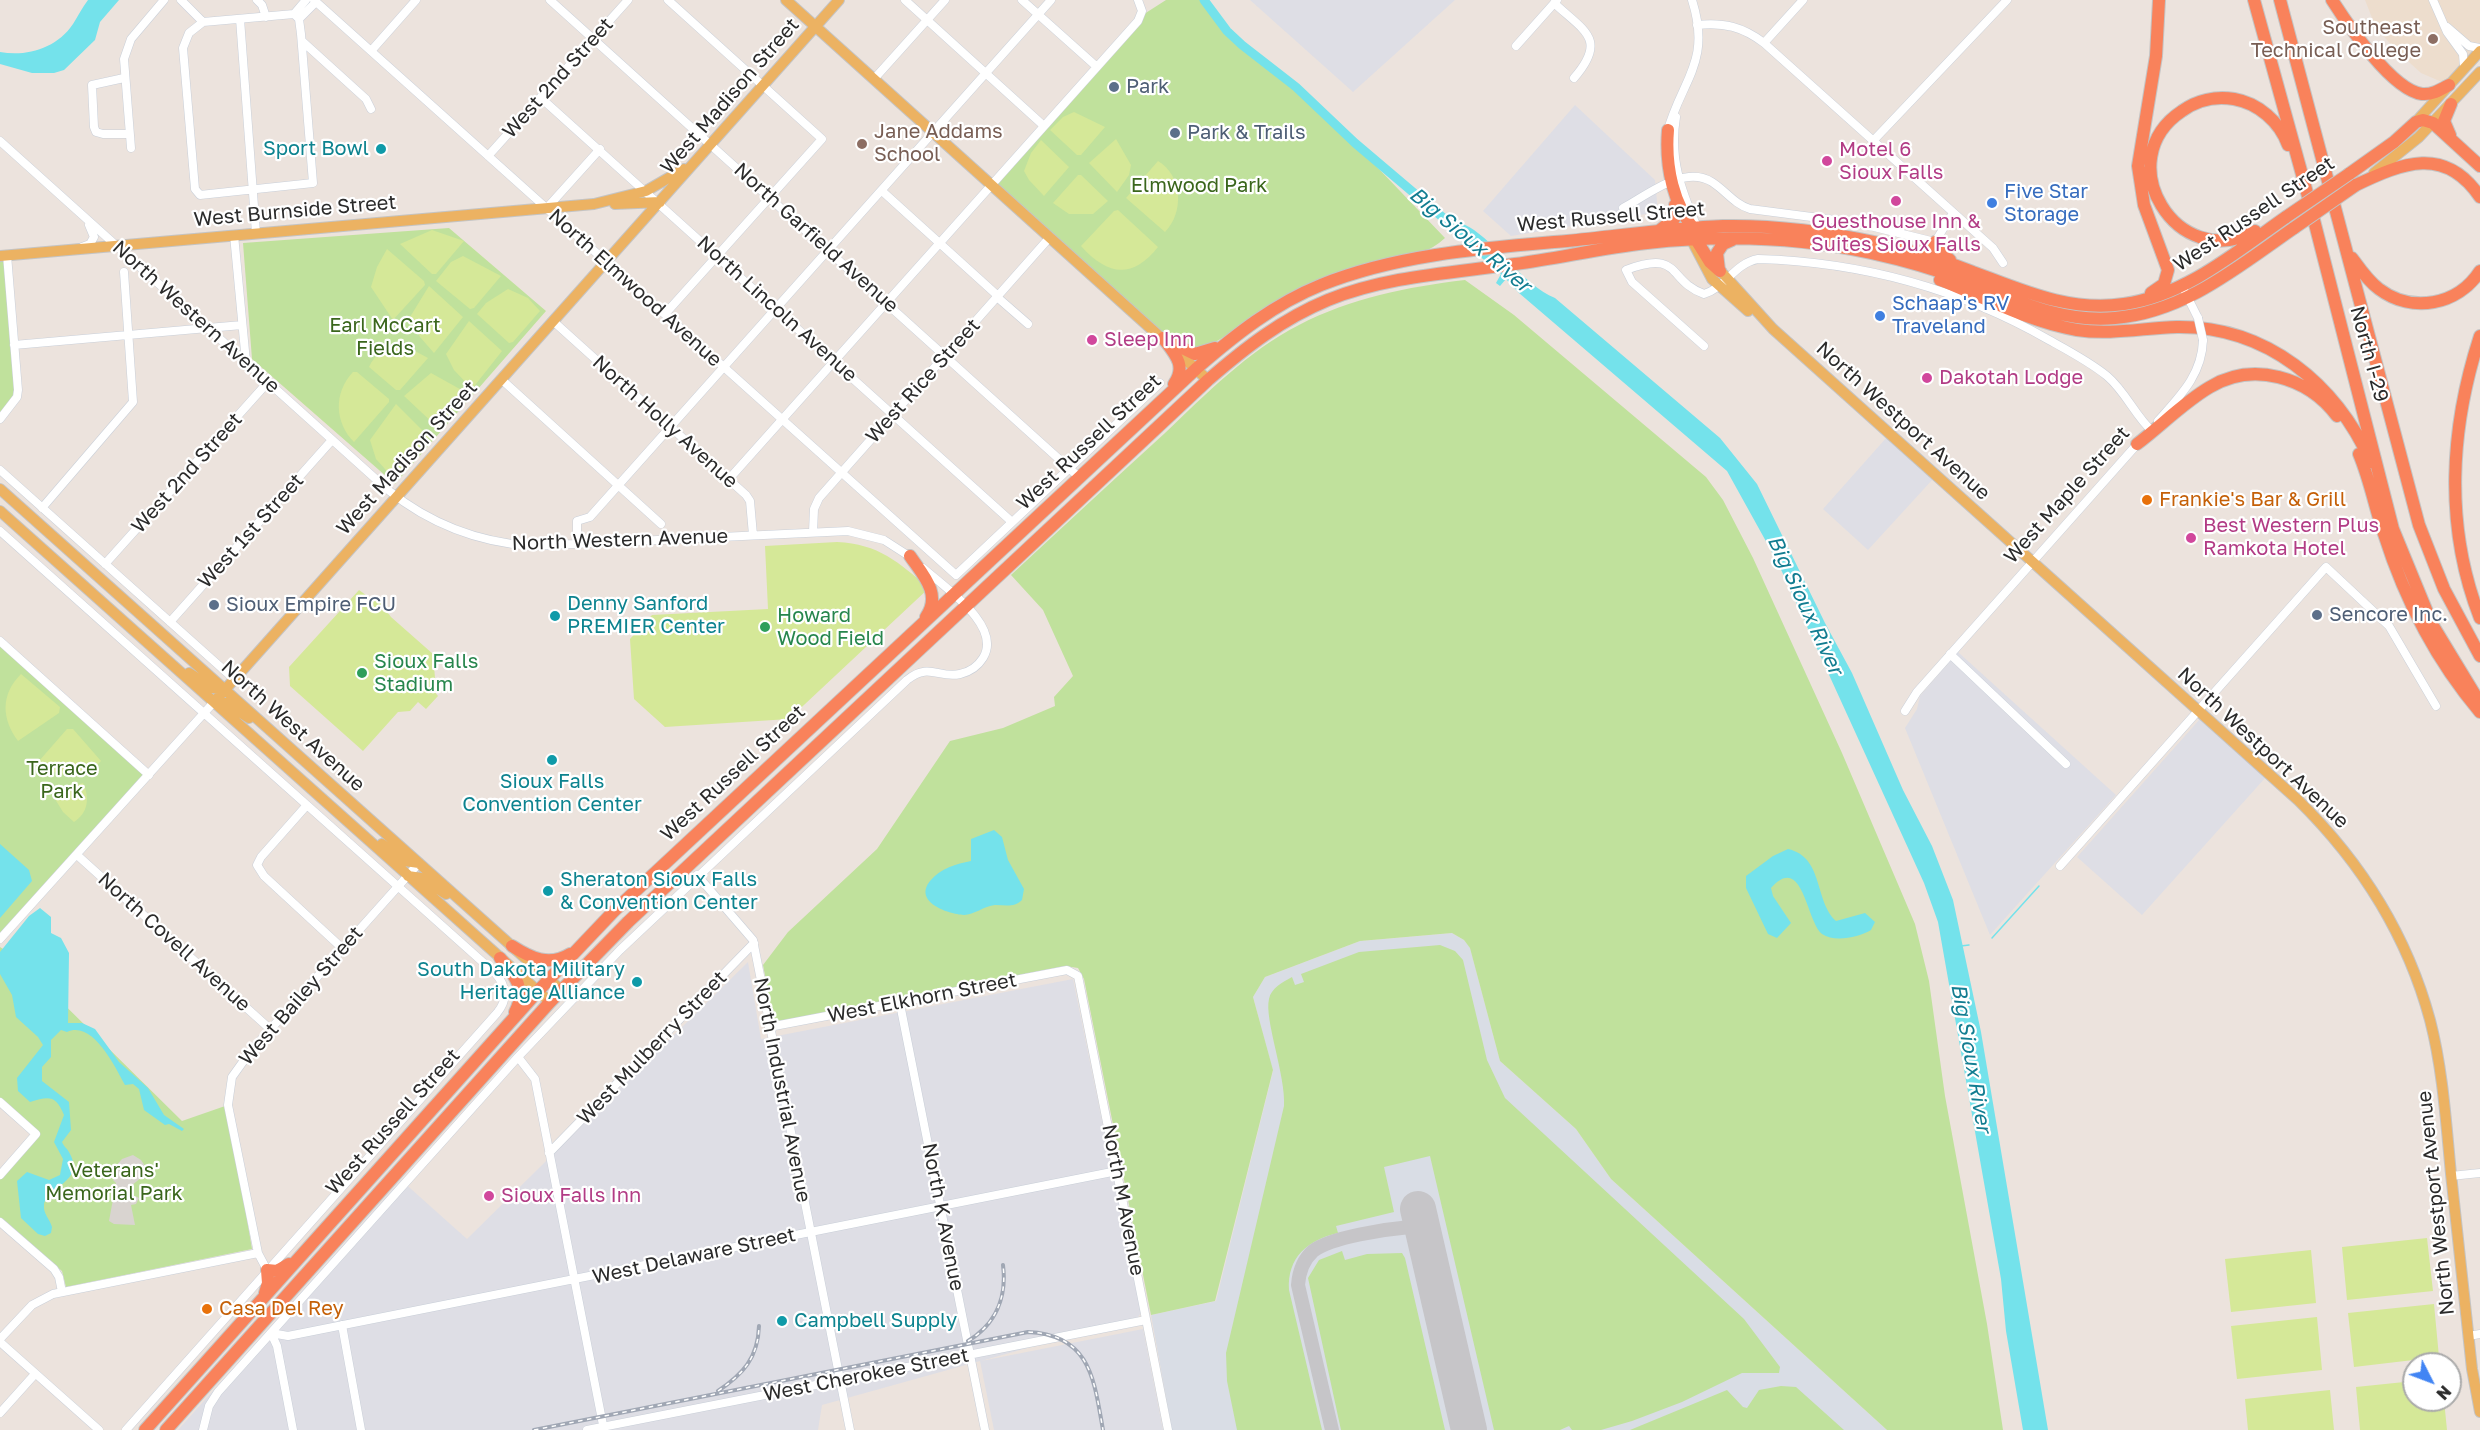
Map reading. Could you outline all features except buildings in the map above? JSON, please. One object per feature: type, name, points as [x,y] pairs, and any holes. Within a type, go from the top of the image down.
[{"type":"highway","points":[[2139,301],[2164,284],[2168,276],[2167,266],[2147,215],[2139,185],[2138,154],[2156,56],[2160,0]]},
{"type":"highway","name":"North I-29","points":[[2254,0],[2306,189],[2388,512],[2406,566],[2428,615],[2480,703]]},
{"type":"highway","name":"North I-29","points":[[2280,0],[2419,525],[2444,589],[2480,656]]},
{"type":"highway","points":[[2332,0],[2364,46],[2408,88],[2427,94],[2449,85]]},
{"type":"highway","points":[[2286,217],[2244,237],[2227,240],[2201,237],[2176,224],[2162,209],[2151,182],[2152,152],[2164,128],[2184,109],[2202,101],[2222,98],[2250,104],[2266,114],[2282,132],[2287,141],[2296,173],[2306,189]]},
{"type":"highway","points":[[2451,104],[2445,115],[2446,129],[2480,166]]},
{"type":"highway","points":[[2410,128],[2419,121],[2433,123],[2480,166]]},
{"type":"highway","name":"West Russell Street","points":[[166,1430],[550,1002],[652,899],[1208,380],[1261,336],[1328,300],[1380,284],[1535,262],[1694,233],[1756,226],[1862,240],[1916,253],[1963,268],[2031,295],[2064,304],[2091,306],[2139,301],[2182,286],[2349,174],[2410,128]]},
{"type":"highway","points":[[1668,130],[1668,157],[1678,200],[1721,279]]},
{"type":"highway","name":"West Russell Street","points":[[145,1430],[538,991],[642,885],[1197,369],[1232,338],[1279,305],[1321,285],[1387,265],[1515,245],[1648,232],[1694,233],[1735,239],[1804,242],[1860,250],[1923,266],[2029,306],[2070,317],[2101,319],[2129,316],[2188,298],[2356,185],[2398,166],[2426,162],[2444,166],[2460,175],[2480,196]]},
{"type":"highway","points":[[1648,232],[1669,225],[1675,215],[1675,205]]},
{"type":"highway","points":[[2147,215],[2182,286]]},
{"type":"highway","points":[[1721,279],[1716,261],[1718,249],[1735,239]]},
{"type":"highway","points":[[1916,253],[1926,250],[1935,242],[1944,255],[1963,268]]},
{"type":"highway","points":[[1860,250],[2064,328],[2108,332],[2176,327],[2212,330],[2269,348],[2305,371],[2341,408],[2366,451],[2388,512]]},
{"type":"highway","points":[[2348,251],[2379,290],[2413,304],[2435,303],[2449,298],[2470,283],[2480,271]]},
{"type":"highway","points":[[2480,336],[2462,399],[2456,439],[2455,483],[2462,558],[2480,618]]},
{"type":"highway","points":[[1163,338],[1185,350],[1200,354],[1232,338]]},
{"type":"highway","points":[[1150,412],[1181,372],[1178,358],[1163,338]]},
{"type":"highway","points":[[2137,444],[2210,387],[2244,375],[2268,375],[2289,380],[2323,401],[2342,422],[2358,452],[2390,553],[2416,617],[2444,666],[2480,712]]},
{"type":"highway","points":[[966,607],[971,590],[1010,543]]},
{"type":"highway","points":[[905,640],[928,613],[934,598],[927,580],[910,556]]},
{"type":"highway","points":[[900,668],[949,610],[953,595]]},
{"type":"highway","points":[[512,946],[533,958],[548,961],[562,958],[581,946]]},
{"type":"highway","points":[[494,1040],[514,1013],[520,1000],[517,980],[500,958]]},
{"type":"highway","points":[[259,1301],[268,1283],[267,1270],[281,1270],[306,1249]]},
{"type":"main road","points":[[786,0],[1208,380]]},
{"type":"main road","name":"West Madison Street","points":[[213,702],[839,0]]},
{"type":"main road","points":[[2410,128],[2480,50]]},
{"type":"main road","points":[[2356,185],[2397,157],[2433,123],[2480,72]]},
{"type":"main road","name":"West Burnside Street","points":[[594,204],[646,191],[671,178],[703,154]]},
{"type":"main road","name":"West Burnside Street","points":[[3,256],[115,244],[594,204],[660,202]]},
{"type":"main road","name":"North Westport Avenue","points":[[1721,279],[1773,329],[2319,821],[2354,863],[2385,908],[2410,961],[2430,1022],[2442,1085],[2451,1176],[2474,1335],[2480,1412]]},
{"type":"main road","name":"North West Avenue","points":[[0,489],[561,990]]},
{"type":"main road","name":"North West Avenue","points":[[0,511],[550,1002]]},
{"type":"main road","points":[[170,664],[212,688],[225,689]]},
{"type":"main road","points":[[213,702],[226,703],[270,730]]},
{"type":"main road","points":[[340,815],[400,858],[419,863]]},
{"type":"main road","points":[[408,876],[421,878],[467,906]]},
{"type":"street","points":[[131,148],[124,59],[131,39],[164,0]]},
{"type":"street","points":[[181,0],[203,22]]},
{"type":"street","points":[[257,0],[262,4],[266,17]]},
{"type":"street","points":[[306,0],[296,17],[302,41],[313,183],[200,195],[196,193],[183,48],[189,33],[203,22],[296,17],[315,1]]},
{"type":"street","points":[[371,51],[416,0]]},
{"type":"street","name":"North Garfield Avenue","points":[[550,0],[888,302],[1080,478]]},
{"type":"street","name":"West 2nd Street","points":[[488,156],[628,0]]},
{"type":"street","points":[[665,314],[822,139],[668,0]]},
{"type":"street","points":[[904,0],[1044,126]]},
{"type":"street","points":[[874,79],[945,0]]},
{"type":"street","points":[[1022,0],[1097,67]]},
{"type":"street","points":[[577,544],[577,521],[590,517],[1051,0]]},
{"type":"street","points":[[729,480],[1138,21],[1142,11],[1138,0]]},
{"type":"street","points":[[1668,130],[1695,64],[1697,25],[1692,0]]},
{"type":"street","points":[[1764,43],[1803,0]]},
{"type":"street","points":[[1874,141],[2007,0]]},
{"type":"street","points":[[2433,0],[2440,21],[2463,54],[2464,69]]},
{"type":"street","name":"North Elmwood Avenue","points":[[315,1],[956,576]]},
{"type":"street","points":[[1516,46],[1555,2],[1584,32],[1591,43],[1589,59],[1574,78]]},
{"type":"street","points":[[240,19],[256,233]]},
{"type":"street","points":[[2440,21],[2469,46],[2480,50]]},
{"type":"street","points":[[1697,25],[1729,25],[1749,32],[1764,43],[1993,248],[2003,263]]},
{"type":"street","points":[[302,41],[366,99],[371,109]]},
{"type":"street","points":[[124,78],[92,85],[94,127],[96,132],[103,134],[129,134]]},
{"type":"street","name":"North Lincoln Avenue","points":[[541,98],[660,202],[1012,522]]},
{"type":"street","points":[[1679,104],[1673,145],[1672,182],[1675,205],[1694,233]]},
{"type":"street","name":"North Western Avenue","points":[[0,141],[397,497],[443,525],[486,540],[531,546],[813,532],[866,534],[893,544],[910,556],[966,607]]},
{"type":"street","points":[[546,208],[600,150]]},
{"type":"street","name":"West Russell Street","points":[[1623,208],[1653,188],[1691,178],[1706,179],[1739,204],[1750,209],[1858,223],[1935,242]]},
{"type":"street","points":[[882,191],[1028,324]]},
{"type":"street","points":[[1935,242],[1953,213]]},
{"type":"street","points":[[79,248],[87,246],[94,237],[81,214]]},
{"type":"street","points":[[234,235],[246,362]]},
{"type":"street","name":"West Rice Street","points":[[813,532],[817,501],[1050,237]]},
{"type":"street","points":[[0,419],[17,397],[14,345],[3,256]]},
{"type":"street","points":[[1704,346],[1632,282],[1626,270],[1657,262],[1669,267],[1701,293],[1707,293],[1721,279],[1745,262],[1769,260],[1870,271],[1943,292],[2035,332],[2100,370],[2116,385],[2151,431]]},
{"type":"street","points":[[42,508],[133,402],[124,272]]},
{"type":"street","name":"West Maple Street","points":[[2151,431],[2193,380],[2201,358],[2203,340],[2198,318],[2182,286]]},
{"type":"street","name":"North Holly Avenue","points":[[553,321],[750,501],[753,536]]},
{"type":"street","points":[[14,345],[242,325]]},
{"type":"street","points":[[501,379],[661,524]]},
{"type":"street","name":"West 2nd Street","points":[[105,564],[268,382]]},
{"type":"street","name":"West Russell Street","points":[[956,576],[1160,383]]},
{"type":"street","name":"West 1st Street","points":[[170,622],[332,440]]},
{"type":"street","name":"West Maple Street","points":[[1905,711],[1913,696],[2137,444]]},
{"type":"street","name":"North West Avenue","points":[[0,470],[234,679]]},
{"type":"street","points":[[0,531],[398,886]]},
{"type":"street","points":[[2060,866],[2326,567],[2389,626],[2436,706]]},
{"type":"street","points":[[203,1430],[209,1406],[218,1392],[518,1058],[620,950],[914,675],[926,671],[960,675],[978,664],[986,652],[987,637],[981,623],[966,607]]},
{"type":"street","points":[[0,641],[149,775]]},
{"type":"street","points":[[1950,654],[2066,764]]},
{"type":"street","name":"West Madison Street","points":[[0,939],[213,702]]},
{"type":"street","points":[[307,805],[261,856],[258,869],[342,948]]},
{"type":"street","name":"North Covell Avenue","points":[[77,855],[270,1029]]},
{"type":"street","name":"West Bailey Street","points":[[267,1270],[258,1253],[228,1094],[230,1083],[238,1066],[419,863]]},
{"type":"street","name":"North Industrial Avenue","points":[[697,876],[751,936],[754,944],[850,1430]]},
{"type":"street","name":"West Russell Street","points":[[126,1430],[504,1004],[505,993],[502,982],[495,973],[398,886]]},
{"type":"street","name":"West Mulberry Street","points":[[549,1153],[754,944]]},
{"type":"street","name":"West Elkhorn Street","points":[[769,1027],[900,1004],[1067,970],[1074,972]]},
{"type":"street","name":"North M Avenue","points":[[1074,972],[1078,976],[1168,1430]]},
{"type":"street","name":"North K Avenue","points":[[900,1004],[986,1430]]},
{"type":"street","points":[[518,1058],[535,1079],[604,1428]]},
{"type":"street","points":[[0,1102],[36,1134],[0,1175]]},
{"type":"street","points":[[422,1144],[433,1153]]},
{"type":"street","name":"West Delaware Street","points":[[271,1333],[288,1336],[575,1281],[1117,1171]]},
{"type":"street","points":[[2451,1176],[2480,1173]]},
{"type":"street","points":[[0,1222],[54,1269],[59,1277],[62,1292]]},
{"type":"street","points":[[99,1430],[0,1341],[32,1305],[62,1292],[258,1253]]},
{"type":"street","name":"West Cherokee Street","points":[[587,1430],[1146,1320]]},
{"type":"street","points":[[342,1325],[361,1430]]},
{"type":"street","points":[[271,1333],[277,1346],[293,1430]]},
{"type":"street","points":[[0,1413],[35,1374]]},
{"type":"shaded area","points":[[1250,0],[1455,0],[1353,92]]},
{"type":"shaded area","name":"Southeast Technical College","points":[[2365,0],[2480,0],[2480,51],[2449,85],[2421,73],[2376,28]]},
{"type":"shaded area","points":[[1575,105],[1655,180],[1658,212],[1511,236],[1483,211]]},
{"type":"shaded area","points":[[1887,437],[1933,479],[1868,550],[1823,509]]},
{"type":"shaded area","points":[[1958,652],[2116,795],[1990,935],[1905,728],[1917,709],[1920,696]]},
{"type":"shaded area","points":[[2200,719],[2266,777],[2142,915],[2077,857]]},
{"type":"shaded area","points":[[1452,933],[1464,940],[1470,947],[1500,1061],[1576,1129],[1611,1179],[1887,1430],[1172,1430],[1151,1315],[1216,1301],[1273,1071],[1253,997],[1265,977],[1360,941]]},
{"type":"shaded area","points":[[748,962],[761,1039],[1073,979],[1141,1313],[1138,1317],[981,1361],[1143,1329],[1163,1430],[994,1430],[980,1361],[822,1405],[818,1430],[178,1430],[401,1180],[467,1239]]},
{"type":"shaded area","points":[[133,1155],[145,1166],[142,1177],[131,1186],[132,1201],[135,1196],[139,1198],[136,1204],[131,1205],[135,1225],[114,1224],[109,1221],[116,1183],[113,1180],[116,1177],[116,1166],[122,1159]]},
{"type":"green space","name":"Elmwood Park","points":[[1166,0],[1204,0],[1227,31],[1334,122],[1445,238],[1433,247],[1403,261],[1335,280],[1305,292],[1195,354],[1163,338],[992,184],[1141,16]]},
{"type":"green space","points":[[1074,112],[1105,127],[1081,155],[1077,155],[1050,130],[1063,117]]},
{"type":"green space","points":[[1116,139],[1131,165],[1129,175],[1117,192],[1089,163]]},
{"type":"green space","points":[[1041,140],[1069,167],[1044,196],[1024,171],[1031,153]]},
{"type":"green space","points":[[1158,161],[1172,176],[1178,195],[1175,215],[1165,232],[1126,198]]},
{"type":"green space","points":[[1078,175],[1081,175],[1108,201],[1093,214],[1069,214],[1053,203]]},
{"type":"green space","points":[[1118,210],[1158,247],[1139,265],[1120,270],[1100,263],[1081,246],[1114,211]]},
{"type":"green space","name":"Earl McCart Fields","points":[[449,228],[546,311],[395,484],[252,359],[243,243]]},
{"type":"green space","points":[[432,230],[464,241],[436,274],[432,274],[400,244]]},
{"type":"green space","points":[[387,249],[424,281],[425,285],[393,320],[371,287],[377,267]]},
{"type":"green space","points":[[7,255],[18,390],[0,419],[0,256]]},
{"type":"green space","points":[[463,256],[501,276],[474,308],[470,309],[436,281],[451,262]]},
{"type":"green space","points":[[1465,280],[1514,315],[1706,477],[1723,500],[1753,558],[1842,753],[1915,924],[1929,981],[1945,1096],[1987,1324],[2003,1430],[1887,1430],[1611,1179],[1576,1129],[1500,1061],[1470,948],[1464,940],[1452,933],[1360,941],[1265,977],[1253,997],[1273,1070],[1215,1301],[1151,1315],[1084,979],[1078,968],[1065,966],[777,1023],[774,1021],[763,965],[788,932],[877,849],[950,741],[1003,728],[1055,706],[1054,697],[1073,676],[1043,610],[1011,575],[1212,389],[1262,347],[1299,325],[1359,301],[1401,290]]},
{"type":"green space","points":[[429,286],[463,317],[434,353],[420,337],[410,317]]},
{"type":"green space","points":[[508,289],[528,298],[540,311],[513,342],[509,343],[477,314],[486,303]]},
{"type":"green space","points":[[469,321],[502,351],[472,389],[454,370],[446,354]]},
{"type":"green space","points":[[402,344],[428,358],[400,390],[396,390],[369,367],[374,358],[382,352]]},
{"type":"green space","points":[[353,372],[357,372],[389,399],[389,402],[354,442],[343,426],[339,408],[342,389]]},
{"type":"green space","points":[[431,373],[467,393],[439,425],[435,425],[404,396]]},
{"type":"green space","points":[[396,404],[429,437],[393,478],[376,459],[370,440]]},
{"type":"green space","name":"Howard Wood Field","points":[[837,542],[865,546],[887,556],[929,588],[789,719],[665,727],[634,699],[630,639],[652,615],[768,609],[765,546]]},
{"type":"green space","name":"Sioux Falls Stadium","points":[[359,590],[374,601],[377,598],[391,617],[433,654],[435,678],[440,685],[434,691],[438,696],[426,709],[418,702],[410,711],[398,712],[363,751],[290,686],[289,667]]},
{"type":"green space","name":"Terrace Park","points":[[0,641],[149,775],[0,941]]},
{"type":"green space","points":[[21,674],[60,707],[59,713],[18,741],[6,716],[6,707],[9,690]]},
{"type":"green space","points":[[67,729],[73,729],[101,761],[87,772],[61,774],[53,772],[39,761]]},
{"type":"green space","points":[[83,783],[87,794],[85,810],[74,822],[63,812],[55,799],[63,790]]},
{"type":"green space","points":[[1440,945],[1455,951],[1463,960],[1487,1060],[1505,1098],[1744,1319],[1780,1367],[1779,1373],[1742,1373],[1682,1402],[1601,1430],[1572,1430],[1569,1426],[1560,1430],[1494,1430],[1430,1156],[1384,1167],[1394,1212],[1336,1226],[1338,1233],[1309,1245],[1296,1259],[1292,1268],[1289,1290],[1322,1430],[1237,1430],[1227,1381],[1226,1353],[1284,1106],[1282,1079],[1268,1008],[1270,995],[1278,986],[1292,977],[1295,985],[1304,982],[1301,974],[1359,952]]},
{"type":"green space","name":"Veterans' Memorial Park","points":[[0,947],[16,957],[182,1121],[228,1105],[252,1249],[66,1287],[62,1271],[0,1220],[0,1175],[36,1134],[0,1102]]},
{"type":"green space","points":[[2427,1238],[2433,1291],[2347,1300],[2342,1247]]},
{"type":"green space","points":[[2311,1250],[2316,1303],[2231,1312],[2225,1259]]},
{"type":"green space","points":[[1342,1251],[1345,1260],[1367,1254],[1402,1253],[1405,1258],[1445,1430],[1341,1430],[1308,1278],[1319,1260]]},
{"type":"green space","points":[[2434,1304],[2439,1352],[2402,1352],[2402,1361],[2354,1367],[2348,1313]]},
{"type":"green space","points":[[2317,1317],[2322,1370],[2237,1379],[2231,1326]]},
{"type":"green space","points":[[2402,1382],[2402,1412],[2445,1412],[2447,1430],[2360,1430],[2356,1387]]},
{"type":"green space","points":[[1781,1386],[1796,1387],[1844,1430],[1630,1430],[1727,1390],[1743,1407],[1747,1408],[1759,1390]]},
{"type":"green space","points":[[2330,1390],[2334,1430],[2248,1430],[2245,1399]]},
{"type":"water","points":[[88,0],[119,0],[100,22],[95,40],[64,70],[54,73],[32,73],[0,64],[0,52],[31,52],[59,39],[73,24]]},
{"type":"water","points":[[1439,215],[1474,230],[1523,276],[1543,292],[1555,298],[1720,438],[1757,484],[1852,673],[1903,790],[1932,846],[1953,900],[1981,1032],[2048,1430],[2023,1430],[2006,1331],[2001,1279],[1938,922],[1924,883],[1778,563],[1727,471],[1519,293],[1506,279],[1500,286],[1496,283],[1501,274],[1453,234]]},
{"type":"water","points":[[994,830],[1002,837],[1008,860],[1024,889],[1022,900],[1013,905],[995,905],[964,915],[942,909],[929,901],[926,888],[930,881],[954,865],[971,861],[971,839]]},
{"type":"water","points":[[0,844],[29,870],[32,881],[0,918]]},
{"type":"water","points":[[1788,849],[1808,861],[1824,902],[1836,921],[1865,913],[1875,922],[1871,930],[1840,939],[1822,934],[1797,883],[1790,878],[1782,879],[1771,888],[1773,896],[1791,923],[1777,938],[1768,934],[1746,888],[1746,876],[1773,856]]},
{"type":"water","points":[[40,908],[51,917],[51,933],[61,938],[69,953],[68,1023],[82,1023],[95,1029],[119,1062],[148,1088],[164,1115],[184,1129],[182,1131],[169,1124],[165,1125],[144,1110],[139,1089],[133,1084],[125,1085],[109,1057],[94,1039],[77,1030],[67,1032],[61,1030],[51,1040],[51,1057],[42,1067],[42,1081],[69,1102],[71,1130],[62,1142],[69,1152],[73,1171],[64,1183],[51,1193],[44,1205],[52,1227],[51,1233],[45,1236],[38,1234],[21,1218],[17,1181],[27,1172],[49,1180],[60,1175],[63,1159],[54,1142],[64,1115],[55,1101],[47,1098],[30,1102],[18,1091],[17,1078],[43,1045],[38,1037],[16,1017],[12,995],[0,974],[0,952],[29,916]]},
{"type":"waterway","name":"Big Sioux River","points":[[1204,0],[1227,31],[1242,45],[1296,87],[1355,143],[1447,221]]},
{"type":"waterway","points":[[1992,938],[2039,886]]},
{"type":"waterway","points":[[1961,946],[1969,945]]},
{"type":"taxiway","points":[[1332,1430],[1298,1285],[1304,1262],[1313,1251],[1321,1246],[1360,1234],[1410,1227],[1425,1237]]},
{"type":"runway","points":[[1418,1209],[1469,1430]]},
{"type":"railway","points":[[968,1341],[986,1326],[998,1309],[1003,1288],[1003,1265]]},
{"type":"railway","points":[[718,1391],[748,1364],[756,1347],[759,1326]]},
{"type":"railway","points":[[534,1430],[1028,1332],[1049,1335],[1065,1342],[1077,1351],[1086,1363],[1092,1378],[1103,1430]]},
{"type":"place","name":"Southeast Technical College","points":[[2433,39]]},
{"type":"place","name":"Park","points":[[1114,87]]},
{"type":"place","name":"Park & Trails","points":[[1175,133]]},
{"type":"place","name":"Jane Addams School","points":[[862,144]]},
{"type":"place","name":"Sport Bowl","points":[[381,149]]},
{"type":"place","name":"Motel 6 Sioux Falls","points":[[1827,161]]},
{"type":"place","name":"Guesthouse Inn & Suites Sioux Falls","points":[[1896,201]]},
{"type":"place","name":"Five Star Storage","points":[[1992,203]]},
{"type":"place","name":"Schaap's RV Traveland","points":[[1880,316]]},
{"type":"place","name":"Sleep Inn","points":[[1092,340]]},
{"type":"place","name":"Dakotah Lodge","points":[[1927,378]]},
{"type":"place","name":"Frankie's Bar & Grill","points":[[2147,500]]},
{"type":"place","name":"Best Western Plus Ramkota Hotel","points":[[2191,538]]},
{"type":"place","name":"Sioux Empire FCU","points":[[214,605]]},
{"type":"place","name":"Sencore Inc.","points":[[2317,615]]},
{"type":"place","name":"Denny Sanford PREMIER Center","points":[[555,616]]},
{"type":"place","name":"Howard Wood Field","points":[[765,627]]},
{"type":"place","name":"Sioux Falls Stadium","points":[[362,673]]},
{"type":"place","name":"Sioux Falls Convention Center","points":[[552,760]]},
{"type":"place","name":"Sheraton Sioux Falls & Convention Center","points":[[548,891]]},
{"type":"place","name":"South Dakota Military Heritage Alliance","points":[[637,982]]},
{"type":"place","name":"Sioux Falls Inn","points":[[489,1196]]},
{"type":"place","name":"Casa Del Rey","points":[[207,1309]]},
{"type":"place","name":"Campbell Supply","points":[[782,1321]]}]
